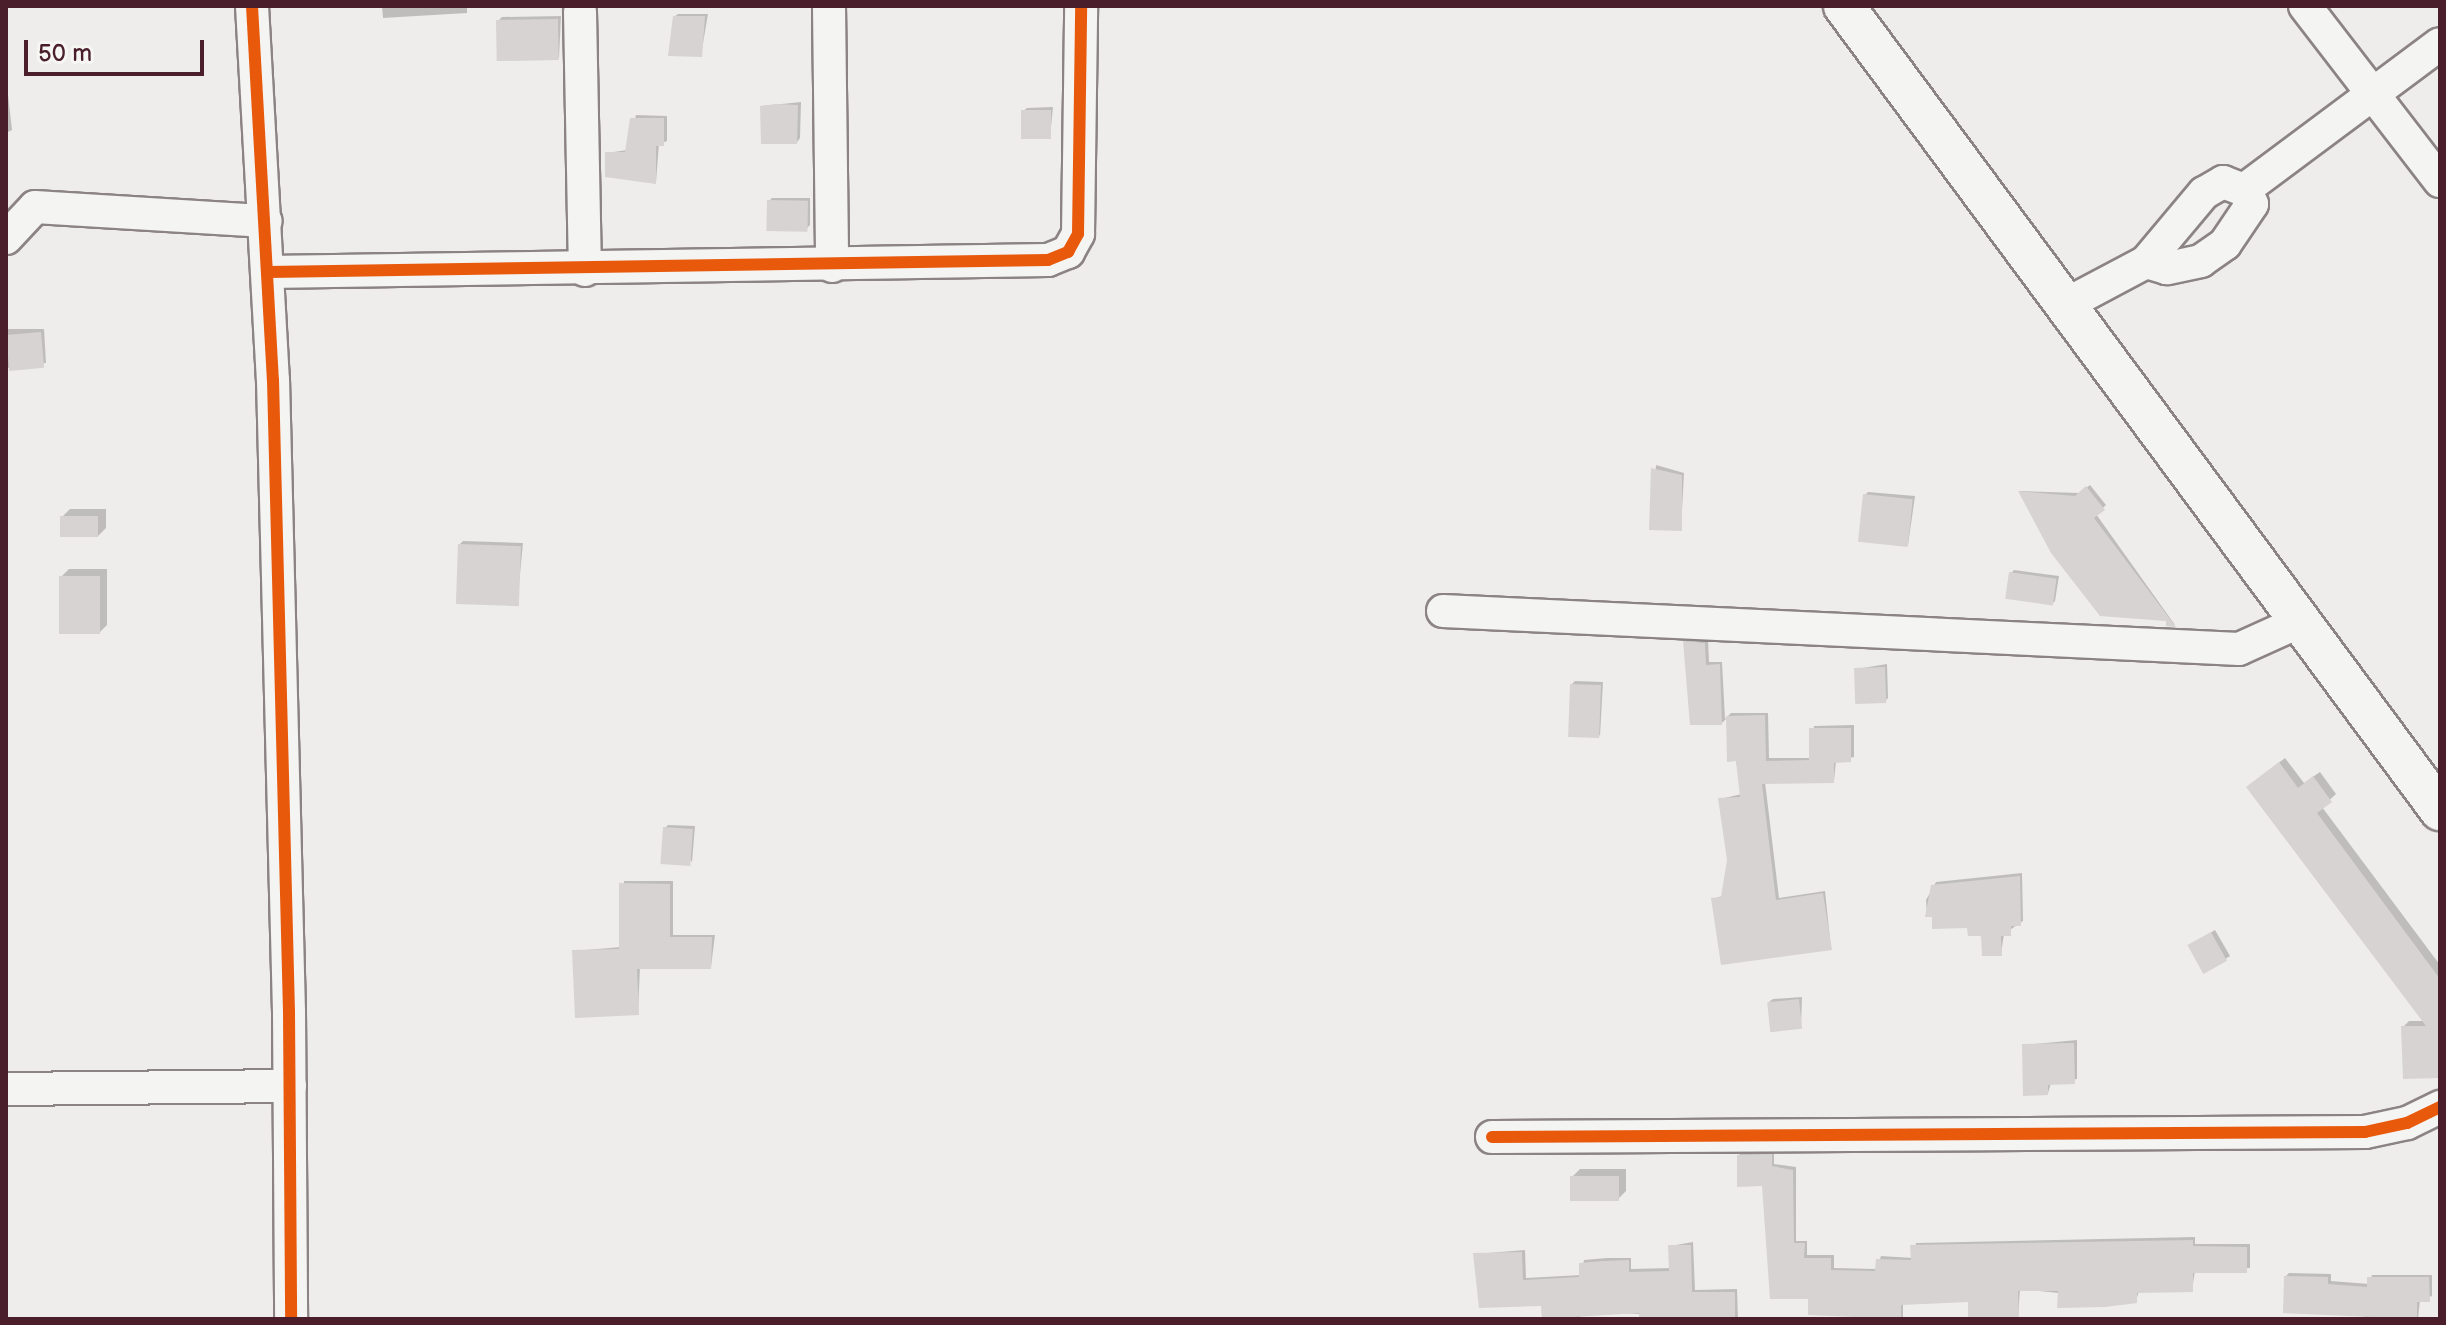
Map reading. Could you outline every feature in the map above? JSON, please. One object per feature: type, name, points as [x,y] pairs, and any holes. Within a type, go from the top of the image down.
[{"type":"main road","points":[[1844,6],[2440,810]]},
{"type":"street","points":[[252,6],[268,272],[290,1086],[291,1319]]},
{"type":"street","points":[[829,6],[832,266]]},
{"type":"street","points":[[268,272],[585,270],[1048,260],[1068,252],[1078,234],[1081,6]]},
{"type":"street","points":[[2305,6],[2440,181]]},
{"type":"street","points":[[580,12],[585,270]]},
{"type":"street","points":[[2244,190],[2440,44]]},
{"type":"street","points":[[2065,305],[2146,262],[2204,193],[2223,182],[2244,190],[2252,204],[2225,244],[2201,261],[2167,268],[2146,262]]},
{"type":"street","points":[[6,238],[35,207],[266,221]]},
{"type":"street","points":[[1443,611],[2239,649],[2301,621]]},
{"type":"street","points":[[6,1089],[290,1086]]},
{"type":"street","points":[[1492,1137],[2365,1132],[2407,1123],[2440,1107]]},
{"type":"building","points":[[673,16],[705,16],[702,57],[668,56]]},
{"type":"building","points":[[558,19],[559,60],[497,61],[496,20]]},
{"type":"building","points":[[798,105],[797,144],[761,144],[760,106]]},
{"type":"building","points":[[1021,110],[1051,110],[1051,139],[1021,139]]},
{"type":"building","points":[[630,118],[664,118],[664,146],[656,146],[656,184],[605,177],[605,152],[625,152]]},
{"type":"building","points":[[767,200],[808,201],[807,232],[766,231]]},
{"type":"building","points":[[41,332],[44,368],[9,371],[6,335]]},
{"type":"building","points":[[1651,468],[1682,475],[1682,531],[1649,530]]},
{"type":"building","points":[[2086,486],[2105,510],[2094,518],[2176,627],[2166,626],[2166,621],[2100,616],[2051,553],[2018,491],[2075,496]]},
{"type":"building","points":[[1863,494],[1913,499],[1908,547],[1858,542]]},
{"type":"building","points":[[60,516],[98,516],[98,537],[60,537]]},
{"type":"building","points":[[458,544],[521,546],[519,606],[456,604]]},
{"type":"building","points":[[2009,572],[2057,579],[2053,605],[2005,599]]},
{"type":"building","points":[[59,576],[100,576],[100,634],[59,634]]},
{"type":"building","points":[[1683,641],[1705,643],[1706,665],[1720,664],[1722,725],[1690,725]]},
{"type":"building","points":[[1885,667],[1886,703],[1855,704],[1854,668]]},
{"type":"building","points":[[1570,684],[1601,685],[1599,738],[1568,737]]},
{"type":"building","points":[[1765,715],[1766,761],[1809,760],[1809,728],[1851,728],[1851,762],[1834,763],[1834,783],[1762,784],[1776,900],[1823,893],[1832,950],[1721,965],[1711,898],[1721,897],[1727,860],[1718,798],[1740,797],[1736,761],[1727,762],[1726,716]]},
{"type":"building","points":[[2279,762],[2298,788],[2313,776],[2332,802],[2317,813],[2440,979],[2440,1078],[2403,1079],[2401,1026],[2426,1026],[2246,787]]},
{"type":"building","points":[[663,827],[693,829],[690,866],[660,864]]},
{"type":"building","points":[[2020,876],[2021,926],[2011,926],[2011,936],[2001,936],[2002,956],[1982,956],[1981,936],[1968,936],[1967,928],[1932,929],[1932,917],[1925,917],[1931,885]]},
{"type":"building","points":[[619,883],[670,884],[670,937],[712,937],[711,969],[637,969],[639,1015],[575,1018],[572,950],[619,949]]},
{"type":"building","points":[[2211,932],[2227,961],[2203,974],[2187,945]]},
{"type":"building","points":[[1799,999],[1802,1029],[1770,1032],[1767,1002]]},
{"type":"building","points":[[2074,1043],[2075,1084],[2048,1085],[2048,1095],[2023,1096],[2022,1044]]},
{"type":"building","points":[[1772,1154],[1772,1166],[1793,1170],[1794,1243],[1805,1243],[1804,1258],[1831,1258],[1831,1270],[1875,1271],[1876,1259],[1911,1260],[1910,1245],[2193,1240],[2193,1246],[2247,1247],[2247,1273],[2193,1273],[2193,1292],[2137,1293],[2137,1303],[2105,1307],[2057,1308],[2058,1291],[2018,1291],[2019,1319],[1968,1319],[1968,1302],[1901,1305],[1901,1319],[1808,1315],[1808,1299],[1770,1299],[1762,1186],[1737,1187],[1737,1155]]},
{"type":"building","points":[[1570,1176],[1619,1176],[1619,1201],[1570,1201]]},
{"type":"building","points":[[1668,1245],[1691,1245],[1692,1292],[1735,1292],[1735,1319],[1639,1318],[1639,1313],[1542,1319],[1541,1306],[1479,1308],[1473,1253],[1522,1252],[1523,1280],[1579,1277],[1579,1263],[1602,1261],[1629,1260],[1629,1272],[1669,1271]]},
{"type":"building","points":[[2284,1276],[2328,1277],[2328,1284],[2367,1287],[2367,1277],[2429,1277],[2430,1302],[2417,1302],[2417,1319],[2283,1313]]},
{"type":"cycle path","points":[[252,6],[273,380],[289,1012],[291,1319]]},
{"type":"cycle path","points":[[268,272],[1048,260],[1068,252],[1078,234],[1081,6]]},
{"type":"cycle path","points":[[1492,1137],[2365,1132],[2407,1123],[2440,1107]]}]
